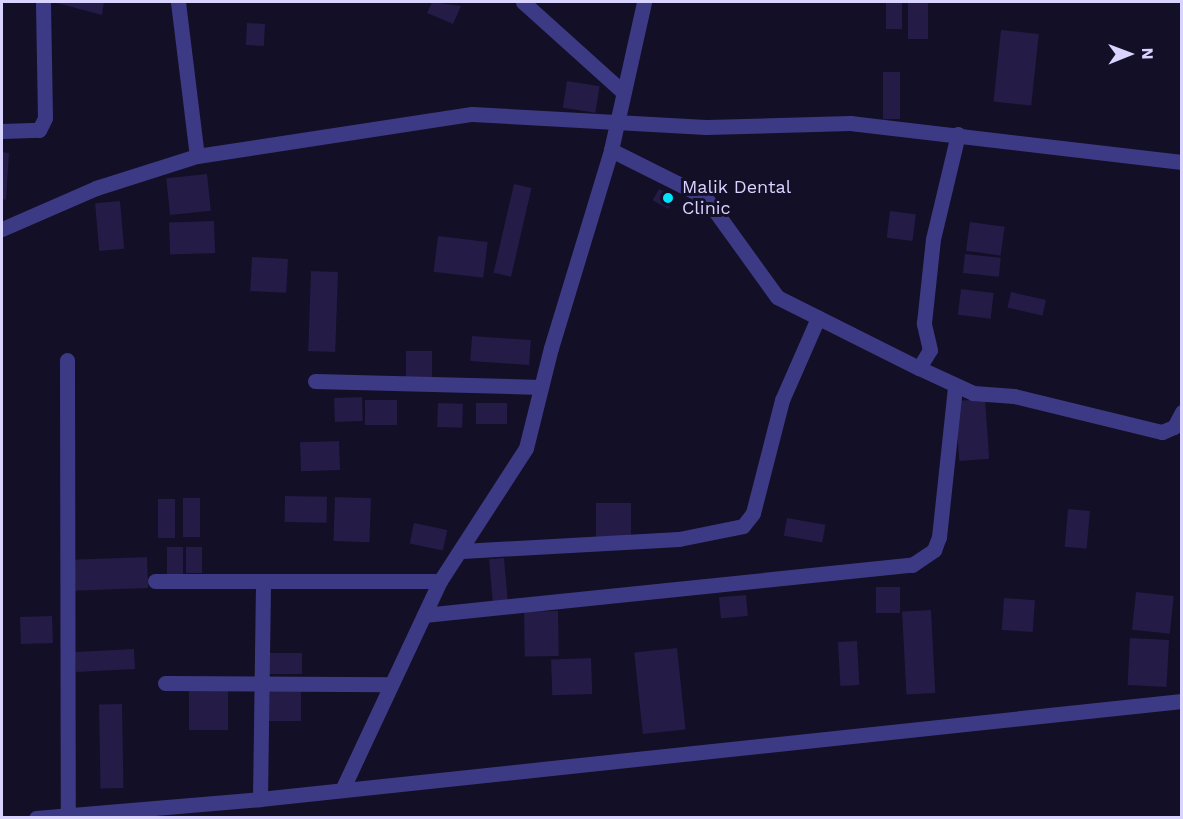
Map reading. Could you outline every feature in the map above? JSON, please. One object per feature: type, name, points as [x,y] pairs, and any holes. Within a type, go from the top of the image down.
[{"type":"street","points":[[2,132],[39,130],[45,118],[43,2]]},
{"type":"street","points":[[178,2],[197,156]]},
{"type":"street","points":[[523,2],[622,90]]},
{"type":"street","points":[[342,790],[440,581],[519,464],[611,150],[614,123],[644,2]]},
{"type":"street","points":[[2,229],[96,188],[197,156],[471,114],[706,127],[850,123],[1182,162]]},
{"type":"street","points":[[919,368],[930,350],[924,323],[933,238],[958,134]]},
{"type":"street","points":[[611,150],[705,197],[769,291],[955,388],[1014,396],[1162,432],[1174,427],[1182,412]]},
{"type":"street","points":[[462,551],[679,539],[743,526],[753,513],[782,400],[818,318]]},
{"type":"street","points":[[67,360],[68,816]]},
{"type":"street","points":[[315,381],[541,387]]},
{"type":"street","points":[[424,615],[912,565],[934,550],[939,537],[955,388]]},
{"type":"street","points":[[154,581],[440,581]]},
{"type":"street","points":[[260,799],[259,682],[263,581]]},
{"type":"street","points":[[165,683],[391,684]]},
{"type":"street","points":[[36,818],[260,799],[1182,702]]},
{"type":"building","points":[[53,2],[104,2],[102,15]]},
{"type":"building","points":[[432,2],[461,6],[453,24],[427,13]]},
{"type":"building","points":[[886,2],[902,2],[902,29],[886,29]]},
{"type":"building","points":[[908,2],[928,2],[928,39],[908,39]]},
{"type":"building","points":[[247,23],[265,24],[264,46],[246,45]]},
{"type":"building","points":[[1001,30],[1039,34],[1031,106],[993,102]]},
{"type":"building","points":[[883,72],[900,72],[900,119],[883,119]]},
{"type":"building","points":[[567,81],[600,86],[595,113],[563,108]]},
{"type":"building","points":[[2,152],[9,153],[6,200],[2,199]]},
{"type":"building","points":[[207,174],[211,211],[170,215],[166,178]]},
{"type":"building","points":[[514,184],[532,188],[511,277],[494,273]]},
{"type":"building","points":[[659,189],[675,198],[668,209],[653,200]]},
{"type":"building","points":[[120,201],[124,249],[99,251],[95,203]]},
{"type":"building","points":[[890,211],[916,214],[913,241],[887,238]]},
{"type":"building","points":[[214,221],[215,253],[170,255],[169,223]]},
{"type":"building","points":[[970,222],[1005,227],[1001,256],[966,251]]},
{"type":"building","points":[[438,236],[488,242],[483,278],[434,272]]},
{"type":"building","points":[[965,254],[1001,258],[999,277],[963,273]]},
{"type":"building","points":[[252,257],[288,259],[286,293],[250,291]]},
{"type":"building","points":[[311,271],[338,272],[335,352],[308,351]]},
{"type":"building","points":[[961,289],[994,293],[991,319],[958,315]]},
{"type":"building","points":[[1011,292],[1046,300],[1042,316],[1007,308]]},
{"type":"building","points":[[472,336],[531,340],[529,365],[470,361]]},
{"type":"building","points":[[406,351],[432,351],[432,379],[406,379]]},
{"type":"building","points":[[362,397],[363,421],[335,422],[334,398]]},
{"type":"building","points":[[985,399],[989,459],[959,461],[955,401]]},
{"type":"building","points":[[365,400],[397,400],[397,425],[365,425]]},
{"type":"building","points":[[438,403],[463,404],[462,428],[437,427]]},
{"type":"building","points":[[476,403],[507,403],[507,424],[476,424]]},
{"type":"building","points":[[339,441],[340,470],[301,471],[300,442]]},
{"type":"building","points":[[285,496],[327,497],[327,523],[285,522]]},
{"type":"building","points":[[335,497],[371,498],[369,542],[333,541]]},
{"type":"building","points":[[183,498],[200,498],[200,537],[183,537]]},
{"type":"building","points":[[158,499],[175,499],[175,538],[158,538]]},
{"type":"building","points":[[596,503],[631,503],[631,537],[596,537]]},
{"type":"building","points":[[1068,509],[1090,511],[1087,549],[1065,547]]},
{"type":"building","points":[[787,518],[825,525],[822,542],[784,536]]},
{"type":"building","points":[[414,523],[447,530],[443,551],[410,544]]},
{"type":"building","points":[[167,547],[183,547],[183,574],[167,574]]},
{"type":"building","points":[[186,547],[202,547],[202,573],[186,573]]},
{"type":"building","points":[[147,557],[148,588],[72,591],[71,560]]},
{"type":"building","points":[[504,558],[508,602],[493,603],[489,559]]},
{"type":"building","points":[[876,587],[900,587],[900,613],[876,613]]},
{"type":"building","points":[[1136,592],[1174,596],[1170,634],[1132,630]]},
{"type":"building","points":[[746,595],[748,616],[721,618],[719,597]]},
{"type":"building","points":[[1004,598],[1035,600],[1033,632],[1002,630]]},
{"type":"building","points":[[931,610],[935,693],[906,694],[902,612]]},
{"type":"building","points":[[558,611],[559,656],[525,657],[524,612]]},
{"type":"building","points":[[52,616],[53,643],[21,644],[20,617]]},
{"type":"building","points":[[1130,638],[1169,640],[1166,687],[1128,685]]},
{"type":"building","points":[[857,641],[859,685],[840,686],[838,642]]},
{"type":"building","points":[[677,648],[686,730],[643,734],[634,652]]},
{"type":"building","points":[[134,649],[135,669],[76,672],[75,652]]},
{"type":"building","points":[[266,653],[302,653],[302,674],[266,674]]},
{"type":"building","points":[[591,658],[592,694],[552,695],[551,659]]},
{"type":"building","points":[[189,689],[228,689],[228,730],[189,730]]},
{"type":"building","points":[[263,691],[301,691],[301,721],[263,721]]},
{"type":"building","points":[[99,704],[122,704],[123,788],[100,788]]},
{"type":"place","name":"Malik Dental Clinic","points":[[668,198]]}]
